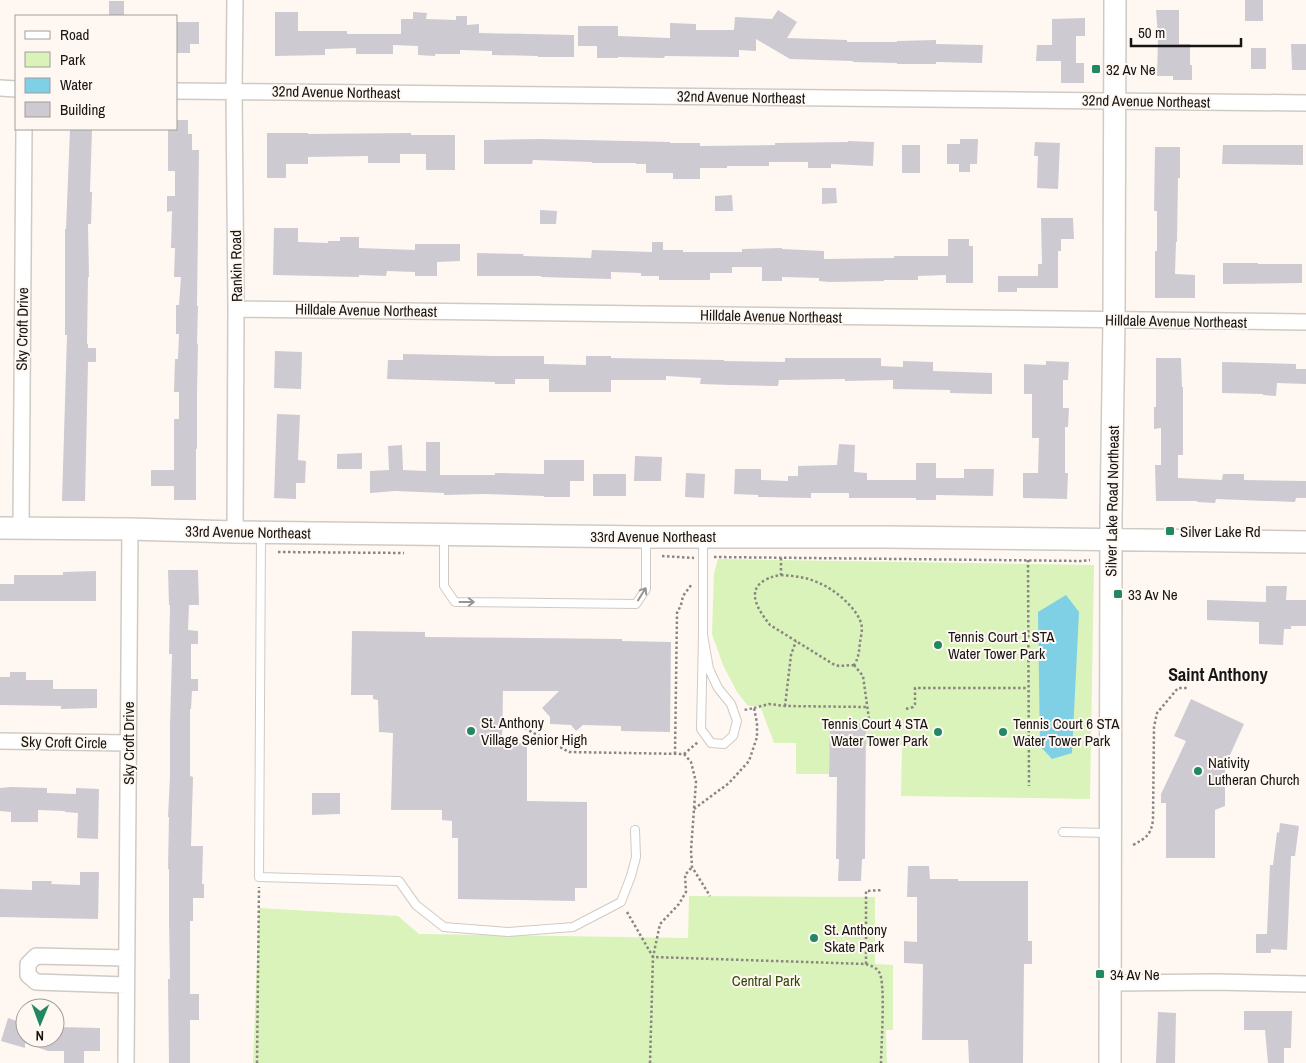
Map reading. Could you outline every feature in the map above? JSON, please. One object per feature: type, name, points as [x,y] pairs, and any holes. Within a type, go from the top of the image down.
[{"type":"street","name":"Rankin Road","points":[[235,0],[235,532]]},
{"type":"street","name":"Silver Lake Road Northeast","points":[[1110,1063],[1115,0]]},
{"type":"street","points":[[0,88],[15,88]]},
{"type":"street","name":"32nd Avenue Northeast","points":[[178,91],[1306,103]]},
{"type":"street","name":"Sky Croft Drive","points":[[10,528],[24,130]]},
{"type":"street","name":"Hilldale Avenue Northeast","points":[[236,309],[1306,322]]},
{"type":"street","name":"33rd Avenue Northeast","points":[[10,528],[646,537],[896,537],[1306,542]]},
{"type":"street","name":"Sky Croft Drive","points":[[126,1063],[130,529]]},
{"type":"street","name":"Sky Croft Circle","points":[[0,741],[128,743]]},
{"type":"street","points":[[126,984],[36,982],[28,975],[28,964],[36,956],[127,958]]},
{"type":"street","points":[[1111,983],[1216,982],[1306,984]]},
{"type":"lane","points":[[261,532],[259,877],[398,881],[416,905],[444,927],[508,932],[573,927],[621,902],[636,857],[636,830]]},
{"type":"lane","points":[[444,534],[444,586],[455,602],[636,604],[646,589],[646,537]]},
{"type":"lane","points":[[703,536],[701,729],[711,743],[724,744],[733,736],[737,721],[731,704],[718,688],[709,669],[703,635]]},
{"type":"lane","points":[[1063,832],[1110,833]]},
{"type":"path","points":[[690,558],[694,564]]},
{"type":"path","points":[[780,558],[781,575]]},
{"type":"path","points":[[874,558],[1090,560]]},
{"type":"path","points":[[1028,560],[1029,786]]},
{"type":"path","points":[[781,575],[799,577],[820,583],[840,596],[857,614],[862,625],[862,635],[858,660],[854,665],[839,666],[832,664],[770,625],[763,616],[755,597],[756,589],[760,583],[772,576],[781,575]]},
{"type":"path","points":[[675,754],[677,613],[681,605],[682,596],[693,583]]},
{"type":"path","points":[[785,706],[791,655],[796,641]]},
{"type":"path","points":[[854,665],[863,676],[869,719]]},
{"type":"path","points":[[906,709],[913,707],[915,704],[915,688],[1028,688]]},
{"type":"path","points":[[1133,845],[1144,839],[1152,830],[1154,820],[1154,727],[1157,713],[1178,688],[1187,688]]},
{"type":"path","points":[[734,712],[769,704],[785,706],[866,707]]},
{"type":"path","points":[[694,809],[728,783],[750,761],[757,737],[754,708]]},
{"type":"path","points":[[506,723],[517,724],[568,752],[684,754],[705,736]]},
{"type":"path","points":[[684,754],[691,762],[696,782],[691,850],[692,867],[710,896]]},
{"type":"path","points":[[650,1063],[653,957],[660,924],[679,904],[686,892],[686,875],[692,867]]},
{"type":"path","points":[[257,1063],[259,877]]},
{"type":"path","points":[[866,964],[866,891],[883,890]]},
{"type":"path","points":[[621,902],[653,957]]},
{"type":"path","points":[[653,957],[866,964],[873,966],[880,973],[883,1002],[881,1063]]},
{"type":"green space","points":[[718,559],[1094,565],[1090,799],[901,796],[902,745],[830,744],[829,774],[796,774],[796,743],[774,743],[760,706],[748,706],[737,692],[723,665],[712,634],[714,573]]},
{"type":"green space","name":"Central Park","points":[[689,896],[875,897],[875,964],[893,965],[893,1030],[886,1030],[887,1063],[253,1063],[259,908],[398,916],[419,934],[688,938]]},
{"type":"water","points":[[1066,595],[1079,612],[1072,753],[1052,759],[1040,746],[1038,612]]},
{"type":"building","points":[[1245,0],[1263,0],[1263,21],[1245,21]]},
{"type":"building","points":[[109,1],[124,1],[124,15],[109,15]]},
{"type":"building","points":[[778,10],[797,22],[787,38],[847,40],[847,42],[936,40],[936,44],[983,45],[982,63],[936,62],[936,64],[897,64],[790,59],[756,39],[756,51],[739,50],[739,57],[665,56],[664,58],[597,58],[597,46],[578,46],[578,26],[618,26],[618,36],[670,38],[670,23],[696,24],[696,30],[734,30],[735,17],[772,19]]},
{"type":"building","points":[[1156,10],[1179,10],[1179,44],[1190,44],[1192,80],[1173,80],[1173,76],[1157,76],[1158,37]]},
{"type":"building","points":[[275,12],[298,12],[298,31],[347,31],[347,34],[401,34],[401,19],[413,19],[413,12],[427,13],[426,19],[456,20],[456,16],[467,16],[467,25],[479,24],[479,33],[574,35],[574,57],[492,55],[492,51],[460,50],[460,54],[418,55],[418,46],[393,45],[393,54],[356,54],[356,48],[325,49],[325,55],[275,56]]},
{"type":"building","points":[[1085,18],[1085,36],[1076,36],[1076,63],[1084,63],[1084,83],[1061,83],[1061,61],[1036,61],[1037,45],[1052,45],[1052,19]]},
{"type":"building","points":[[178,22],[199,22],[199,44],[190,44],[190,53],[178,53]]},
{"type":"building","points":[[1291,44],[1306,44],[1306,70],[1292,70]]},
{"type":"building","points":[[1251,48],[1266,48],[1266,69],[1251,69]]},
{"type":"building","points":[[178,120],[188,120],[188,134],[192,134],[192,150],[199,150],[196,500],[174,500],[174,486],[151,486],[151,470],[174,470],[174,419],[179,419],[179,392],[174,392],[175,359],[178,359],[179,334],[176,334],[176,305],[179,305],[181,277],[174,277],[175,248],[171,248],[172,211],[167,212],[167,196],[175,196],[175,171],[168,171],[168,130],[178,130]]},
{"type":"building","points":[[70,130],[92,130],[91,224],[88,224],[87,344],[88,348],[96,348],[96,362],[88,362],[85,501],[62,501],[67,335],[65,335],[66,229]]},
{"type":"building","points":[[267,133],[411,133],[411,135],[455,135],[455,170],[426,170],[426,154],[400,154],[400,163],[368,163],[368,156],[308,157],[308,164],[286,164],[286,178],[267,178]]},
{"type":"building","points":[[540,139],[700,143],[700,146],[775,145],[775,143],[848,141],[874,142],[873,166],[831,164],[831,168],[808,168],[808,162],[769,162],[769,166],[700,168],[700,179],[673,179],[673,173],[646,173],[646,164],[636,163],[533,160],[532,164],[484,164],[484,140]]},
{"type":"building","points":[[960,139],[978,139],[977,164],[970,164],[970,172],[959,172],[959,164],[947,164],[947,144],[960,144]]},
{"type":"building","points":[[1035,142],[1060,143],[1058,189],[1037,188],[1038,156],[1034,156]]},
{"type":"building","points":[[902,145],[920,145],[920,173],[902,173]]},
{"type":"building","points":[[1223,145],[1303,145],[1303,165],[1222,164]]},
{"type":"building","points":[[1155,147],[1180,147],[1175,274],[1195,275],[1195,298],[1155,298],[1157,211],[1154,211]]},
{"type":"building","points":[[822,188],[836,188],[837,203],[822,204]]},
{"type":"building","points":[[732,195],[733,211],[715,211],[715,196]]},
{"type":"building","points":[[540,210],[557,211],[556,224],[540,224]]},
{"type":"building","points":[[1041,218],[1073,218],[1074,239],[1061,239],[1061,251],[1058,251],[1058,288],[1017,288],[1017,292],[998,292],[998,276],[1038,276],[1038,264],[1042,264]]},
{"type":"building","points":[[274,228],[298,228],[298,242],[328,243],[328,241],[340,241],[340,237],[359,237],[359,248],[415,250],[415,244],[460,244],[460,261],[437,262],[437,276],[415,276],[415,272],[387,271],[386,276],[359,275],[359,277],[273,275]]},
{"type":"building","points":[[948,239],[969,239],[969,246],[973,246],[973,283],[946,283],[946,275],[918,276],[918,280],[829,282],[819,281],[819,278],[782,277],[782,281],[762,281],[762,267],[732,267],[732,273],[710,273],[710,280],[659,280],[659,276],[641,276],[641,273],[611,272],[611,279],[477,276],[477,253],[591,258],[592,250],[652,252],[652,242],[663,242],[663,250],[683,250],[683,252],[742,252],[742,249],[782,248],[824,251],[824,259],[894,258],[894,256],[948,256]]},
{"type":"building","points":[[1223,263],[1302,264],[1302,283],[1223,284]]},
{"type":"building","points":[[275,351],[302,352],[301,389],[274,388]]},
{"type":"building","points":[[403,354],[544,356],[544,364],[586,365],[586,356],[785,362],[785,358],[881,358],[881,366],[903,367],[903,361],[933,362],[933,371],[992,373],[992,394],[950,393],[950,390],[893,389],[893,380],[779,380],[778,386],[700,384],[701,378],[666,376],[666,380],[611,380],[611,392],[549,392],[549,379],[515,379],[515,384],[495,384],[495,382],[387,379],[388,360],[403,360]]},
{"type":"building","points":[[1156,358],[1181,358],[1183,455],[1178,455],[1178,478],[1222,480],[1223,474],[1244,474],[1244,480],[1306,481],[1306,498],[1296,498],[1295,502],[1216,499],[1215,503],[1156,501],[1155,465],[1161,465],[1161,428],[1154,429]]},
{"type":"building","points":[[1046,361],[1069,362],[1068,380],[1063,380],[1063,408],[1069,408],[1068,427],[1065,427],[1065,473],[1068,473],[1067,499],[1023,498],[1023,473],[1038,473],[1039,438],[1032,438],[1032,394],[1024,394],[1024,364],[1046,365]]},
{"type":"building","points":[[1222,362],[1296,364],[1296,369],[1306,369],[1306,384],[1277,383],[1276,396],[1222,393]]},
{"type":"building","points":[[277,414],[300,415],[298,460],[306,461],[305,483],[296,483],[296,499],[274,498]]},
{"type":"building","points":[[426,442],[440,442],[440,475],[544,474],[544,460],[584,460],[584,481],[570,481],[570,497],[484,494],[444,495],[444,493],[395,491],[370,493],[370,471],[389,470],[388,446],[402,445],[403,470],[426,471]]},
{"type":"building","points":[[839,444],[855,445],[854,472],[867,473],[867,480],[916,480],[916,463],[936,463],[936,478],[964,478],[964,469],[994,469],[993,496],[936,495],[936,500],[916,500],[916,498],[849,498],[849,493],[811,493],[811,498],[758,497],[758,495],[734,494],[735,469],[761,469],[761,480],[788,481],[788,476],[798,476],[798,466],[837,465]]},
{"type":"building","points":[[362,453],[362,469],[337,469],[337,454]]},
{"type":"building","points":[[635,456],[662,457],[661,481],[634,481]]},
{"type":"building","points":[[686,473],[705,474],[704,498],[685,497]]},
{"type":"building","points":[[593,474],[626,474],[626,496],[593,496]]},
{"type":"building","points":[[168,570],[198,570],[199,605],[189,605],[188,630],[198,631],[198,644],[191,644],[191,679],[198,679],[198,691],[192,691],[190,709],[190,776],[193,777],[191,846],[203,846],[202,884],[204,884],[204,898],[193,898],[193,921],[190,921],[190,994],[199,994],[199,1020],[190,1020],[190,1063],[169,1063],[168,817],[172,654],[169,654],[170,605]]},
{"type":"building","points":[[96,571],[96,601],[0,601],[0,584],[14,584],[14,575],[63,575],[63,572]]},
{"type":"building","points":[[1266,586],[1287,586],[1286,600],[1306,600],[1306,626],[1291,626],[1291,629],[1284,629],[1283,645],[1259,644],[1259,622],[1207,620],[1207,600],[1266,602]]},
{"type":"building","points":[[352,631],[425,632],[425,637],[622,639],[622,641],[671,642],[670,732],[621,731],[621,726],[583,725],[576,731],[571,725],[550,724],[550,717],[542,708],[559,691],[503,691],[502,743],[527,743],[527,801],[587,802],[587,888],[575,888],[575,901],[458,899],[458,838],[452,838],[452,821],[442,820],[442,810],[391,810],[393,733],[379,732],[378,700],[373,699],[373,695],[351,695]]},
{"type":"building","points":[[10,672],[26,672],[26,680],[53,680],[53,689],[97,689],[97,708],[61,709],[61,706],[0,705],[0,677],[10,677]]},
{"type":"building","name":"Nativity Lutheran Church","points":[[1191,699],[1244,724],[1225,766],[1225,806],[1215,810],[1215,858],[1166,858],[1166,803],[1161,803],[1161,794],[1186,741],[1174,736]]},
{"type":"building","points":[[830,722],[866,723],[865,859],[862,859],[861,881],[838,881],[839,859],[836,859],[837,777],[829,777]]},
{"type":"building","points":[[0,788],[47,788],[47,793],[76,794],[76,788],[99,789],[98,839],[77,838],[78,813],[38,810],[38,822],[11,822],[11,812],[0,811]]},
{"type":"building","points":[[312,793],[340,793],[340,814],[312,815]]},
{"type":"building","points":[[1280,823],[1299,826],[1295,856],[1291,856],[1287,950],[1271,949],[1271,953],[1256,953],[1256,934],[1267,934],[1270,865],[1273,865]]},
{"type":"building","points":[[908,866],[929,866],[930,879],[1028,881],[1028,941],[1032,941],[1032,964],[1024,964],[1023,1063],[969,1063],[968,1040],[922,1040],[923,964],[904,963],[904,941],[917,942],[917,897],[907,897]]},
{"type":"building","points":[[80,872],[99,872],[98,919],[0,917],[0,889],[32,890],[32,881],[52,881],[51,884],[80,885]]},
{"type":"building","points":[[1244,1011],[1292,1011],[1291,1048],[1284,1048],[1284,1063],[1268,1063],[1265,1030],[1244,1030]]},
{"type":"building","points":[[1158,1012],[1176,1013],[1175,1063],[1156,1063]]},
{"type":"building","points":[[8,1018],[15,1020],[15,1045],[1,1041]]},
{"type":"building","points":[[65,1027],[100,1028],[100,1051],[84,1051],[84,1063],[64,1063],[64,1051],[48,1051],[39,1048],[65,1048]]},
{"type":"place","name":"32 Av Ne","points":[[1096,69]]},
{"type":"place","name":"Silver Lake Rd","points":[[1170,531]]},
{"type":"place","name":"33 Av Ne","points":[[1118,594]]},
{"type":"place","name":"Tennis Court 1 STA Water Tower Park","points":[[938,645]]},
{"type":"place","name":"St. Anthony Village Senior High","points":[[471,731]]},
{"type":"place","name":"Tennis Court 4 STA Water Tower Park","points":[[938,732]]},
{"type":"place","name":"Tennis Court 6 STA Water Tower Park","points":[[1003,732]]},
{"type":"place","name":"Nativity Lutheran Church","points":[[1198,771]]},
{"type":"place","name":"St. Anthony Skate Park","points":[[814,938]]},
{"type":"place","name":"34 Av Ne","points":[[1100,974]]},
{"type":"district","name":"Saint Anthony","points":[[1218,674]]}]
